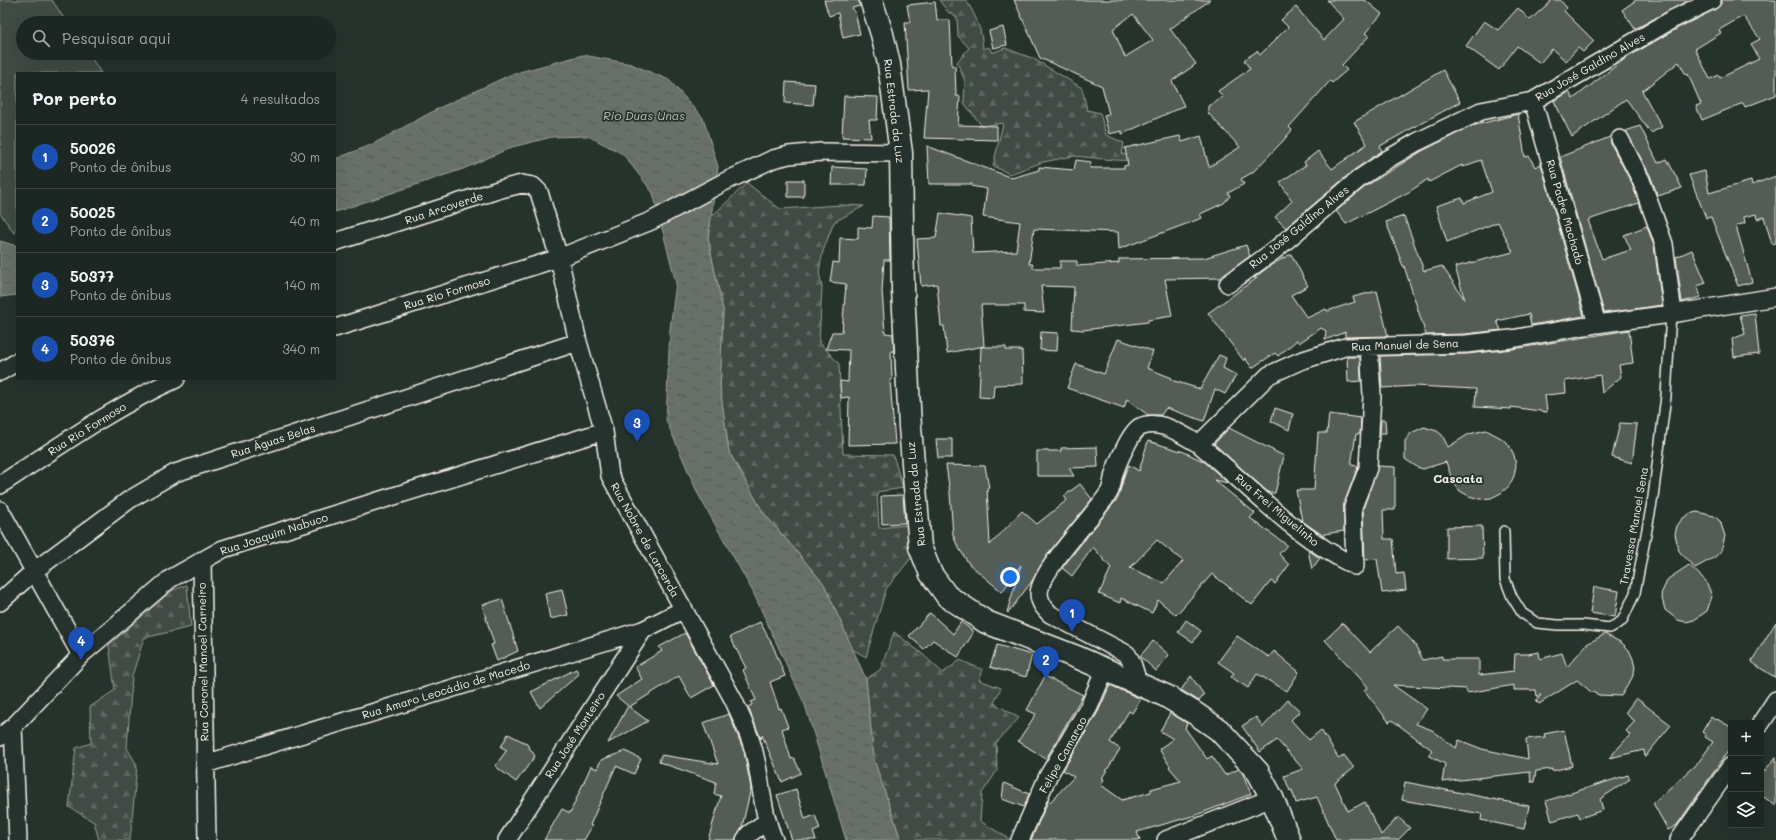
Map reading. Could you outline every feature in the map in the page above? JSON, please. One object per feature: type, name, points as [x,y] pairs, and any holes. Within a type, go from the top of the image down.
[{"type":"main road","name":"Rua Estrada da Luz","points":[[871,0],[882,34],[889,64],[901,153],[903,290],[910,427],[920,547],[931,574],[947,596],[986,622],[1104,669],[1172,700],[1219,730],[1258,772],[1272,798],[1289,840]]},
{"type":"street","name":"Rua José Galdino Alves","points":[[1228,284],[1275,250],[1360,178],[1388,158],[1431,134],[1481,111],[1533,101],[1673,19],[1712,0]]},
{"type":"street","name":"Rua Padre Machado","points":[[1533,101],[1596,324]]},
{"type":"street","points":[[1620,139],[1641,180],[1664,244],[1672,314]]},
{"type":"street","name":"Rua Rio Formoso","points":[[336,328],[559,258],[651,221],[724,182],[767,162],[789,155],[821,152],[901,153]]},
{"type":"street","name":"Rua Arcoverde","points":[[336,242],[501,189],[522,184],[532,186],[539,192],[543,204]]},
{"type":"street","name":"Rua Nobre de Larcerda","points":[[543,204],[559,258],[578,342],[604,432],[608,470],[615,488],[733,699],[747,731],[755,756],[766,822],[774,840]]},
{"type":"street","name":"Rua Manuel de Sena","points":[[1199,444],[1269,375],[1300,361],[1345,347],[1466,344],[1511,339],[1596,324],[1672,314],[1776,297]]},
{"type":"street","name":"Rua Águas Belas","points":[[0,602],[34,571],[129,500],[174,473],[578,342]]},
{"type":"street","name":"Rua Frei Miguelinho","points":[[1199,444],[1303,535],[1332,554],[1355,566],[1353,507],[1368,468],[1372,395],[1369,347]]},
{"type":"street","points":[[0,372],[16,363]]},
{"type":"street","name":"Rua Rio Formoso","points":[[0,486],[96,422],[137,398],[174,380]]},
{"type":"street","points":[[1139,685],[1127,654],[1050,614],[1043,606],[1039,598],[1041,585],[1052,566],[1110,492],[1120,460],[1134,433],[1140,427],[1158,424],[1199,444]]},
{"type":"street","name":"Rua Joaquim Nabuco","points":[[6,732],[81,655],[170,579],[223,549],[604,432]]},
{"type":"street","points":[[0,510],[81,655]]},
{"type":"street","name":"Rua Coronel Manoel Carneiro","points":[[202,560],[207,840]]},
{"type":"street","name":"Rua Amaro Leocádio de Macedo","points":[[205,764],[643,630],[684,609]]},
{"type":"street","name":"Rua José Monteiro","points":[[507,840],[643,630]]},
{"type":"street","name":"Felipe Camarao","points":[[1020,840],[1048,776],[1089,707],[1104,669]]},
{"type":"street","points":[[1763,720],[1776,700]]},
{"type":"street","points":[[6,732],[18,840]]},
{"type":"street","points":[[1680,840],[1728,770]]},
{"type":"street","points":[[1166,840],[1272,798]]},
{"type":"street","points":[[745,840],[749,834],[766,822]]},
{"type":"lane","name":"Travessa Manoel Sena","points":[[1504,531],[1505,579],[1512,597],[1522,614],[1537,623],[1558,625],[1583,625],[1610,628],[1622,621],[1634,593],[1653,498],[1666,396],[1672,314]]},
{"type":"green space","points":[[0,0],[52,0],[62,16],[16,16],[16,60],[93,60],[100,72],[16,72],[16,232],[14,233],[0,213]]},
{"type":"green space","points":[[939,0],[966,0],[978,23],[983,49],[989,47],[992,53],[1005,48],[1034,59],[1082,88],[1087,110],[1100,113],[1106,135],[1124,143],[1122,155],[1144,152],[1142,161],[1074,156],[1043,162],[1010,174],[993,166],[1003,123],[982,126],[964,103],[965,81],[957,62],[969,48],[958,36],[957,17],[948,12]]},
{"type":"green space","points":[[747,183],[780,209],[840,205],[864,206],[834,222],[823,251],[819,272],[822,287],[819,342],[839,364],[843,454],[893,455],[903,488],[877,492],[879,528],[907,525],[920,547],[886,589],[866,657],[852,649],[824,584],[763,512],[729,452],[720,388],[723,310],[708,239],[711,217]]},
{"type":"green space","points":[[187,585],[191,627],[144,638],[132,676],[127,748],[137,765],[130,840],[99,840],[94,822],[69,807],[76,748],[91,743],[90,707],[115,690],[109,645],[171,591]]},
{"type":"green space","points":[[894,632],[920,652],[943,673],[960,660],[983,670],[979,680],[1001,688],[994,703],[1019,718],[996,743],[997,771],[982,793],[980,821],[1011,840],[901,840],[874,760],[866,679],[880,670]]},
{"type":"water","name":"Rio Duas Unas","points":[[583,55],[631,64],[669,80],[703,118],[718,167],[708,239],[723,310],[720,388],[729,452],[763,512],[824,584],[866,679],[874,760],[901,840],[846,840],[805,705],[752,590],[698,494],[666,420],[670,329],[676,283],[653,193],[623,154],[588,136],[552,137],[512,147],[463,169],[336,212],[336,159],[371,145],[441,107],[512,74]]},
{"type":"water","points":[[0,241],[16,246],[16,295],[0,297]]},
{"type":"building","points":[[824,0],[859,0],[860,6],[852,8],[855,12],[860,34],[843,38],[838,13],[829,16]]},
{"type":"building","points":[[1014,0],[1210,0],[1170,29],[1196,64],[1172,81],[1184,106],[1122,134],[1122,131],[1109,134],[1104,115],[1109,114],[1102,86],[1040,58]],"holes":[[[1133,14],[1153,40],[1125,57],[1113,29]]]},
{"type":"building","points":[[1327,0],[1365,0],[1382,14],[1365,33],[1369,36],[1342,65],[1347,70],[1332,83],[1330,81],[1289,127],[1292,130],[1282,142],[1253,172],[1241,179],[1244,184],[1228,193],[1230,196],[1224,203],[1200,214],[1202,218],[1119,249],[1118,232],[1034,229],[1029,264],[1033,264],[1033,268],[1060,268],[1060,261],[1077,261],[1077,266],[1119,263],[1119,259],[1204,258],[1246,245],[1250,256],[1220,278],[1165,279],[1172,316],[1148,320],[1148,322],[1083,330],[1072,329],[1074,287],[1041,286],[1044,313],[1024,312],[1024,305],[981,305],[984,346],[947,353],[944,326],[941,326],[937,284],[921,286],[917,239],[936,238],[940,213],[971,218],[973,253],[1016,251],[1020,222],[983,217],[987,189],[971,186],[972,184],[929,184],[927,146],[1012,178],[1039,170],[1039,167],[1074,170],[1076,160],[1091,162],[1090,168],[1124,168],[1124,166],[1128,165],[1125,148],[1180,136],[1182,142],[1201,136],[1209,167],[1240,147],[1208,113],[1208,106],[1223,97],[1218,91],[1250,69],[1244,60],[1257,51],[1260,55],[1288,27],[1281,20],[1296,7],[1324,40],[1344,19]]},
{"type":"building","points":[[1552,0],[1560,0],[1567,8],[1564,11],[1594,41],[1583,52],[1578,48],[1566,61],[1552,49],[1540,63],[1517,46],[1499,70],[1466,46],[1484,21],[1498,30],[1518,8],[1530,20]]},
{"type":"building","points":[[1636,0],[1689,0],[1635,29],[1622,10]]},
{"type":"building","points":[[1722,0],[1776,0],[1776,95],[1745,107],[1743,103],[1702,120],[1696,106],[1701,104],[1688,74],[1686,75],[1679,62],[1642,91],[1662,127],[1651,133],[1626,99],[1572,137],[1554,101],[1569,92],[1573,99],[1626,58],[1678,28],[1716,9]],"holes":[[[1743,16],[1760,39],[1751,44],[1759,59],[1720,78],[1719,75],[1710,79],[1695,49],[1721,33],[1719,30]]]},
{"type":"building","points":[[935,2],[937,20],[950,20],[952,66],[955,66],[956,96],[960,96],[958,125],[997,126],[997,140],[924,138],[928,89],[909,90],[905,22],[910,22],[907,5]]},
{"type":"building","points":[[1003,27],[1007,45],[993,48],[989,31]]},
{"type":"building","points":[[1443,70],[1460,102],[1380,146],[1382,151],[1354,170],[1286,228],[1275,217],[1292,201],[1280,182],[1306,165],[1304,162],[1318,151],[1332,169],[1367,144],[1354,122]]},
{"type":"building","points":[[786,82],[815,84],[813,105],[785,103]]},
{"type":"building","points":[[844,96],[878,97],[877,120],[869,120],[871,138],[842,137]]},
{"type":"building","points":[[1518,114],[1525,157],[1529,156],[1535,167],[1541,164],[1584,316],[1531,325],[1529,314],[1497,321],[1501,330],[1465,334],[1426,335],[1404,266],[1386,222],[1404,216],[1424,271],[1442,266],[1465,300],[1455,267],[1513,252],[1498,222],[1447,242],[1436,206],[1462,198],[1464,203],[1492,192],[1481,160],[1462,167],[1462,165],[1429,182],[1428,179],[1409,192],[1346,224],[1336,211],[1366,186],[1422,151],[1472,126]]},
{"type":"building","points":[[1640,126],[1658,163],[1667,159],[1682,188],[1658,196],[1650,175],[1626,131]]},
{"type":"building","points":[[1610,137],[1611,144],[1632,184],[1639,203],[1588,220],[1602,259],[1631,250],[1624,235],[1647,226],[1654,246],[1662,305],[1604,313],[1560,157]]},
{"type":"building","points":[[832,167],[867,169],[866,185],[831,185]]},
{"type":"building","points":[[1705,171],[1709,193],[1751,181],[1752,185],[1776,176],[1776,243],[1772,244],[1764,217],[1757,219],[1756,214],[1744,217],[1745,223],[1736,226],[1752,282],[1738,286],[1711,217],[1706,218],[1689,175]]},
{"type":"building","points":[[788,180],[804,180],[804,197],[788,197]]},
{"type":"building","points":[[873,216],[889,217],[890,260],[884,260],[882,291],[885,333],[893,334],[894,351],[891,351],[892,380],[890,380],[895,444],[848,445],[849,397],[841,398],[840,381],[848,382],[849,350],[826,349],[832,332],[842,332],[846,284],[830,282],[833,262],[839,263],[840,238],[858,239],[858,227],[872,228]]},
{"type":"building","points":[[1692,250],[1706,283],[1697,286],[1701,297],[1682,302],[1676,257]]},
{"type":"building","points":[[1291,254],[1308,286],[1291,295],[1307,318],[1326,309],[1327,311],[1355,302],[1353,297],[1377,291],[1388,336],[1345,337],[1345,332],[1325,340],[1326,331],[1321,328],[1299,343],[1297,340],[1278,356],[1275,353],[1252,368],[1245,358],[1244,361],[1208,313],[1257,278],[1254,278],[1271,265]]},
{"type":"building","points":[[1755,313],[1759,354],[1734,357],[1732,339],[1745,334],[1740,315]]},
{"type":"building","points":[[1629,330],[1633,363],[1619,365],[1621,377],[1602,393],[1600,375],[1565,381],[1566,393],[1545,395],[1547,412],[1511,407],[1511,409],[1475,407],[1476,389],[1415,386],[1382,388],[1380,356],[1467,354],[1513,349]]},
{"type":"building","points":[[1041,332],[1058,333],[1057,351],[1040,350]]},
{"type":"building","points":[[1118,339],[1153,351],[1147,368],[1172,378],[1171,380],[1200,389],[1219,355],[1226,358],[1223,368],[1236,375],[1225,394],[1215,389],[1204,421],[1166,408],[1161,415],[1148,415],[1127,399],[1124,408],[1067,388],[1076,364],[1104,374]]},
{"type":"building","points":[[981,347],[1006,347],[1006,350],[1022,350],[1023,384],[994,385],[993,398],[979,397]]},
{"type":"building","points":[[1347,357],[1360,357],[1361,381],[1348,382]]},
{"type":"building","points":[[1275,408],[1293,414],[1289,430],[1271,421]]},
{"type":"building","points":[[1329,414],[1361,418],[1360,434],[1356,434],[1351,465],[1358,466],[1344,504],[1344,531],[1324,534],[1324,536],[1302,521],[1296,490],[1314,490],[1318,433],[1327,433]]},
{"type":"building","points":[[1381,420],[1385,420],[1386,433],[1380,433]]},
{"type":"building","points":[[1620,423],[1637,424],[1632,463],[1612,457]]},
{"type":"building","points":[[1424,427],[1437,431],[1442,435],[1448,447],[1469,434],[1486,430],[1501,438],[1509,445],[1514,455],[1516,465],[1514,476],[1509,486],[1501,493],[1491,498],[1480,499],[1469,496],[1460,491],[1453,482],[1446,462],[1423,469],[1405,459],[1405,441],[1411,433]]},
{"type":"building","points":[[1229,428],[1284,456],[1275,493],[1269,493],[1214,444]]},
{"type":"building","points":[[936,439],[952,439],[952,458],[938,458]]},
{"type":"building","points":[[1148,441],[1184,452],[1205,462],[1228,483],[1214,480],[1255,513],[1250,518],[1287,545],[1279,554],[1289,565],[1275,584],[1271,581],[1252,605],[1212,574],[1176,615],[1158,600],[1152,613],[1121,598],[1120,603],[1099,594],[1111,568],[1093,547],[1072,576],[1062,568],[1118,498],[1125,473],[1129,465],[1139,471]],"holes":[[[1157,540],[1183,561],[1164,583],[1130,568]]]},
{"type":"building","points":[[1097,447],[1098,467],[1069,468],[1074,476],[1037,476],[1037,451],[1061,451],[1061,448]]},
{"type":"building","points":[[946,465],[985,466],[989,488],[987,488],[990,545],[1022,511],[1037,524],[1067,500],[1064,496],[1080,484],[1092,499],[1050,551],[1032,581],[1008,613],[1007,612],[1021,565],[1002,592],[969,564],[957,545],[953,535]]},
{"type":"building","points":[[1378,466],[1395,467],[1395,510],[1383,510],[1384,539],[1393,539],[1396,574],[1404,573],[1406,590],[1382,593],[1377,559],[1365,560],[1363,509]]},
{"type":"building","points":[[903,495],[905,523],[882,524],[881,496]]},
{"type":"building","points":[[1697,512],[1714,516],[1720,521],[1725,536],[1721,551],[1715,557],[1695,568],[1679,551],[1675,534],[1677,526],[1682,519],[1689,514]]},
{"type":"building","points":[[1482,526],[1483,558],[1447,559],[1447,527]]},
{"type":"building","points":[[1308,550],[1320,558],[1312,569]]},
{"type":"building","points":[[1689,565],[1706,581],[1712,596],[1707,611],[1694,620],[1686,622],[1678,620],[1665,610],[1661,594],[1668,579]]},
{"type":"building","points":[[1594,587],[1619,591],[1615,617],[1590,613]]},
{"type":"building","points":[[562,589],[568,615],[550,619],[545,593]]},
{"type":"building","points":[[502,599],[518,651],[497,661],[491,645],[494,644],[482,605]]},
{"type":"building","points":[[930,613],[953,634],[961,622],[972,630],[972,635],[958,657],[933,640],[924,649],[909,636]]},
{"type":"building","points":[[1186,620],[1201,631],[1193,642],[1178,632]]},
{"type":"building","points":[[760,622],[773,646],[785,676],[770,682],[779,709],[781,708],[788,727],[782,729],[791,759],[794,758],[801,773],[782,782],[762,735],[761,739],[748,707],[752,705],[751,702],[756,700],[743,670],[746,668],[730,637]]},
{"type":"building","points":[[1776,622],[1776,678],[1751,662]]},
{"type":"building","points":[[1343,623],[1370,652],[1398,626],[1414,643],[1423,660],[1442,656],[1442,659],[1479,659],[1479,675],[1514,671],[1515,654],[1539,652],[1540,659],[1562,653],[1567,667],[1587,644],[1605,634],[1622,643],[1629,650],[1635,668],[1632,678],[1621,696],[1599,695],[1590,691],[1577,680],[1539,704],[1536,701],[1541,695],[1537,696],[1536,690],[1514,690],[1514,685],[1467,693],[1466,689],[1393,685],[1427,709],[1416,724],[1432,730],[1456,748],[1459,740],[1482,749],[1528,759],[1526,739],[1545,737],[1544,734],[1564,730],[1572,766],[1552,771],[1552,769],[1536,771],[1534,782],[1531,782],[1530,772],[1442,782],[1445,764],[1428,755],[1432,750],[1392,720],[1389,722],[1364,690],[1368,687],[1325,640]]},
{"type":"building","points":[[685,633],[714,685],[691,698],[679,676],[629,707],[648,721],[608,743],[628,706],[616,696],[642,679],[635,667],[662,651],[659,647]]},
{"type":"building","points":[[1237,636],[1269,657],[1274,651],[1299,672],[1287,691],[1257,674],[1248,688],[1231,677],[1234,673],[1218,662]]},
{"type":"building","points":[[1153,641],[1169,655],[1156,671],[1140,656]]},
{"type":"building","points":[[997,645],[1032,655],[1026,677],[990,667]]},
{"type":"building","points":[[576,669],[579,674],[540,708],[531,692]]},
{"type":"building","points":[[1045,676],[1083,695],[1046,759],[1018,741],[1036,714],[1027,710]]},
{"type":"building","points":[[1191,676],[1204,695],[1199,701],[1181,690]]},
{"type":"building","points":[[1110,685],[1141,699],[1132,713],[1129,711],[1110,742],[1120,749],[1102,778],[1104,779],[1101,785],[1122,800],[1151,792],[1151,789],[1181,781],[1169,767],[1170,766],[1159,749],[1173,739],[1160,731],[1170,713],[1187,723],[1185,728],[1207,759],[1212,756],[1225,775],[1239,769],[1243,774],[1251,794],[1196,815],[1137,832],[1140,840],[1031,840],[1048,801],[1050,802],[1074,777],[1063,770],[1098,712]]},
{"type":"building","points":[[1636,698],[1671,725],[1645,757],[1644,750],[1609,758],[1630,735],[1626,731],[1635,721],[1625,713]]},
{"type":"building","points":[[1288,700],[1300,711],[1291,720],[1309,740],[1321,730],[1339,759],[1344,755],[1354,768],[1335,783],[1348,811],[1365,802],[1381,835],[1398,817],[1410,828],[1398,840],[1336,840],[1317,797],[1296,803],[1292,790],[1290,791],[1284,776],[1303,769],[1277,740],[1260,752],[1242,726],[1256,717],[1263,727]]},
{"type":"building","points":[[729,714],[744,751],[751,788],[742,827],[735,840],[708,840],[721,796],[714,794],[716,782],[659,762],[661,755],[718,764],[703,723]]},
{"type":"building","points":[[1711,717],[1728,725],[1728,751],[1677,825],[1668,830],[1653,803],[1694,766],[1695,767],[1713,742],[1705,737],[1706,735],[1702,732]]},
{"type":"building","points":[[508,734],[526,743],[535,756],[516,782],[495,766],[507,750],[501,747]]},
{"type":"building","points":[[625,751],[641,759],[634,774],[616,766],[590,825],[592,826],[584,840],[544,840],[562,809],[570,813],[591,766],[597,769],[601,760]]},
{"type":"building","points":[[1776,757],[1776,806],[1764,797],[1764,771]]},
{"type":"building","points":[[1628,775],[1630,779],[1600,799],[1603,810],[1580,818],[1578,813],[1552,821],[1546,801]]},
{"type":"building","points":[[1405,782],[1529,806],[1524,829],[1481,820],[1482,814],[1402,800]]},
{"type":"building","points":[[1004,783],[1029,794],[1024,807],[1002,799]]},
{"type":"building","points":[[796,789],[805,819],[815,815],[820,829],[813,832],[816,840],[792,840],[777,795]]},
{"type":"place","name":"50377","points":[[637,442]]},
{"type":"place","name":"50026","points":[[1072,632]]},
{"type":"place","name":"50376","points":[[81,660]]},
{"type":"place","name":"50025","points":[[1046,679]]},
{"type":"district","name":"Cascata","points":[[1458,479]]}]
